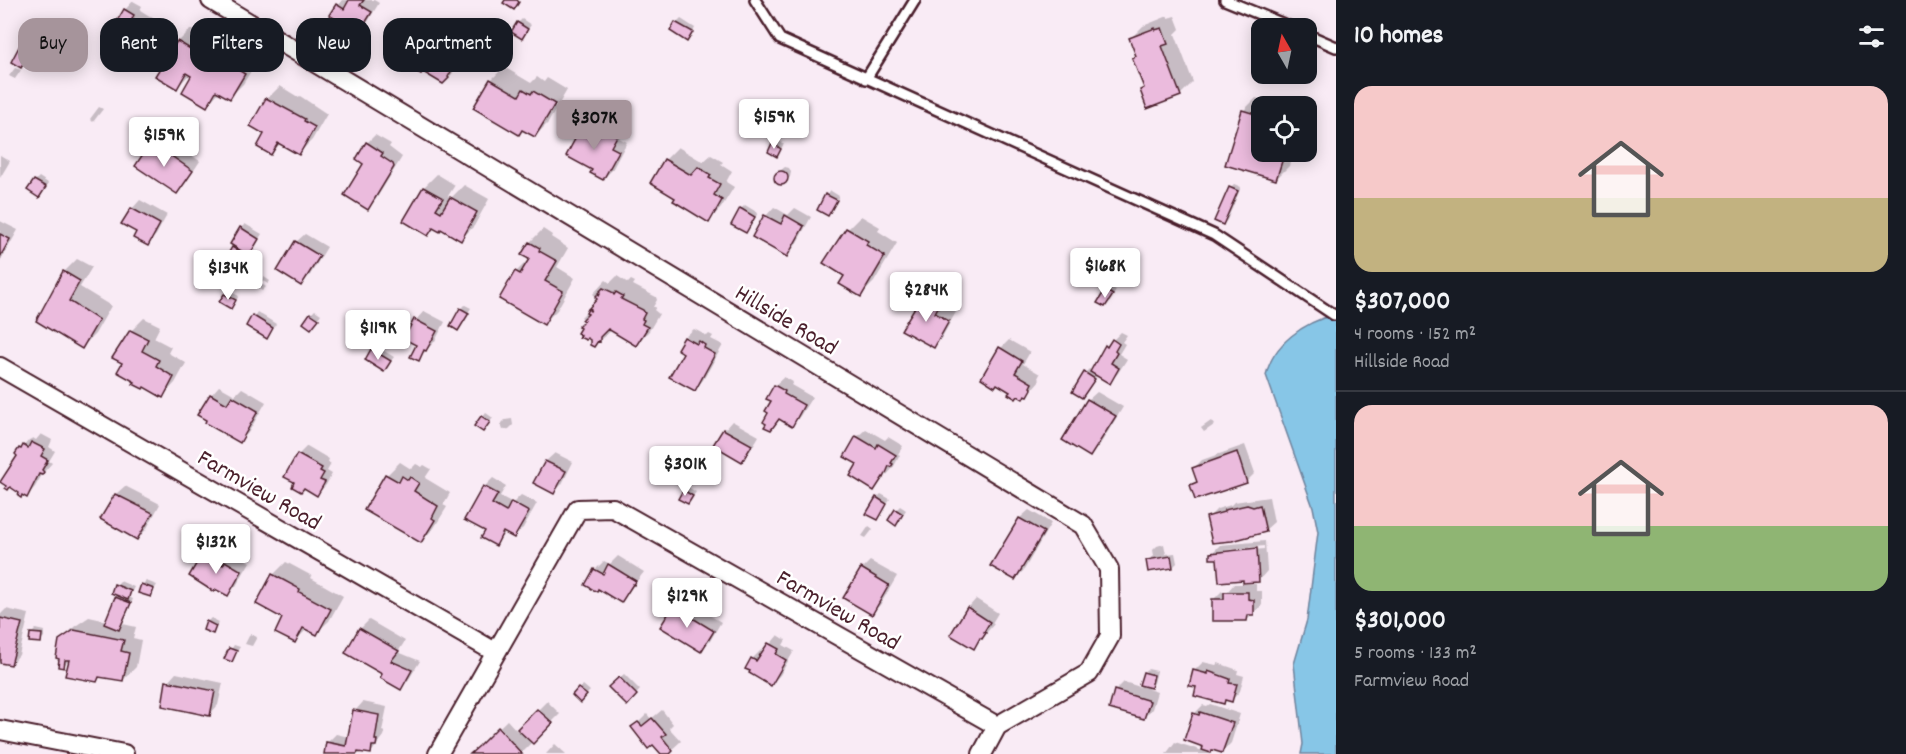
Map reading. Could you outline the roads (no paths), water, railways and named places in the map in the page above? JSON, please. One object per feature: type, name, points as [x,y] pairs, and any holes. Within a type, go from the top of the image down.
[{"type":"street","name":"Hillside Road","points":[[211,0],[1083,525],[1109,569],[1110,636],[1089,673],[997,726]]},
{"type":"street","name":"Farmview Road","points":[[0,368],[495,652]]},
{"type":"street","name":"Farmview Road","points":[[438,754],[578,508],[613,508],[997,726]]},
{"type":"street","points":[[982,754],[997,726]]},
{"type":"street","points":[[0,730],[124,754]]},
{"type":"lane","points":[[755,0],[780,39],[1214,235],[1334,315]]},
{"type":"lane","points":[[866,79],[915,0]]},
{"type":"lane","points":[[1225,0],[1269,18]]},
{"type":"lane","points":[[1317,38],[1336,46]]},
{"type":"water","points":[[1336,310],[1336,754],[1301,754],[1303,744],[1294,664],[1307,620],[1318,532],[1313,507],[1266,375],[1275,354],[1291,336],[1312,323],[1334,315]]}]
